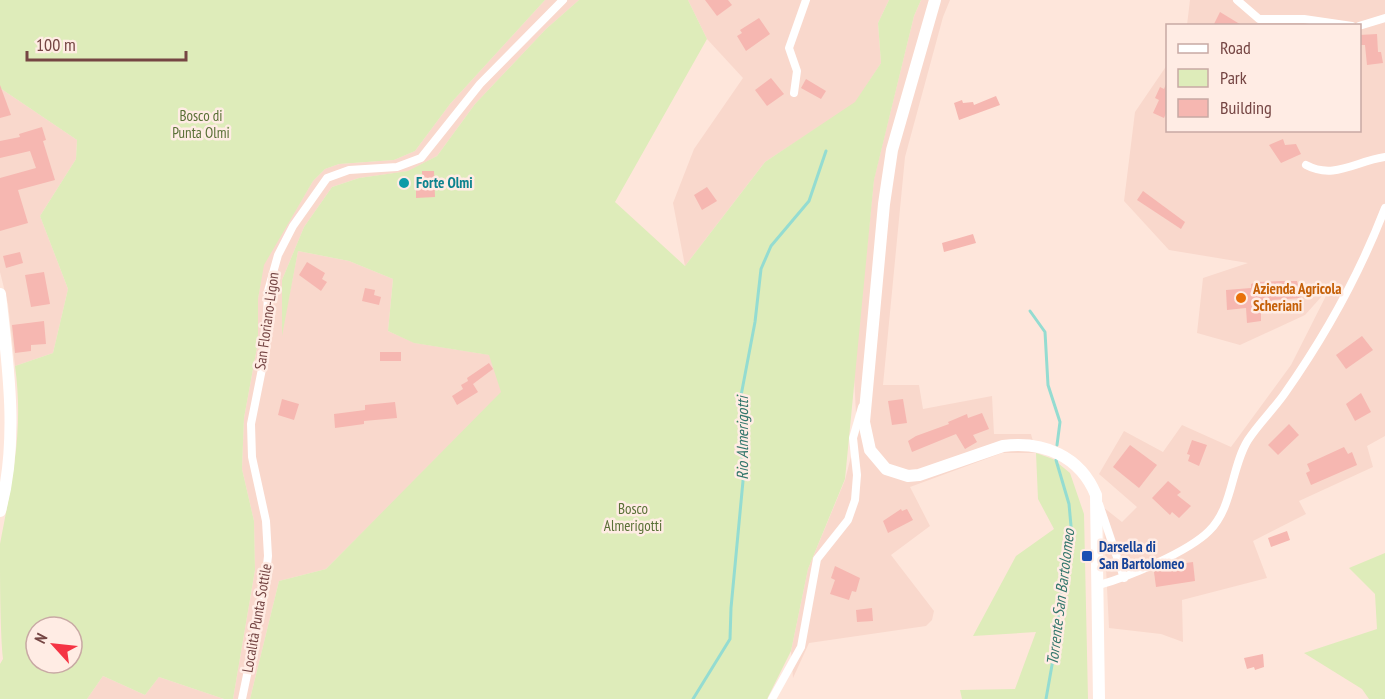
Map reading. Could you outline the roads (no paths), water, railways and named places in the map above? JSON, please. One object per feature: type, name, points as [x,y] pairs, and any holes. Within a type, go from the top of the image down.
[{"type":"street","name":"San Floriano-Ligon","points":[[266,536],[252,457],[251,424],[266,349],[268,291],[272,271],[293,226],[318,188],[336,172],[397,167],[421,158],[480,84],[563,0]]},
{"type":"street","points":[[794,93],[797,71],[789,48],[806,0]]},
{"type":"street","points":[[934,0],[892,150],[865,401],[866,442],[877,460],[886,469],[896,473],[919,475],[997,448],[1017,444],[1041,447],[1074,461],[1084,471],[1096,495],[1125,578]]},
{"type":"street","points":[[1237,0],[1259,19],[1304,19],[1338,24]]},
{"type":"street","points":[[1361,25],[1385,18]]},
{"type":"street","points":[[1306,165],[1317,171],[1330,172],[1385,157]]},
{"type":"street","points":[[1099,585],[1125,578],[1208,532],[1219,518],[1239,459],[1249,439],[1285,393],[1330,323],[1355,276],[1385,208]]},
{"type":"street","points":[[0,294],[9,370],[10,413],[9,459],[0,511]]},
{"type":"street","points":[[772,699],[801,647],[817,559],[822,549],[848,520],[855,500],[857,476],[853,438],[856,422],[865,401]]},
{"type":"street","points":[[1096,495],[1099,699]]},
{"type":"street","name":"Località Punta Sottile","points":[[242,699],[264,593],[266,536]]},
{"type":"waterway","name":"Rio Almerigotti","points":[[693,699],[730,639],[743,481],[740,401],[755,322],[761,269],[771,246],[809,201],[826,151]]},
{"type":"waterway","name":"Torrente San Bartolomeo","points":[[1030,311],[1045,332],[1048,385],[1060,422],[1057,445]]},
{"type":"waterway","name":"Torrente San Bartolomeo","points":[[1046,699],[1057,637],[1059,603],[1067,568],[1071,526],[1069,504],[1056,460]]},
{"type":"place","name":"Forte Olmi","points":[[404,183]]},
{"type":"place","name":"Azienda Agricola Scheriani","points":[[1241,298]]},
{"type":"place","name":"Darsella di San Bartolomeo","points":[[1087,556]]},
{"type":"park label","name":"Bosco di Punta Olmi","points":[[201,124]]},
{"type":"park label","name":"Bosco Almerigotti","points":[[633,518]]}]
